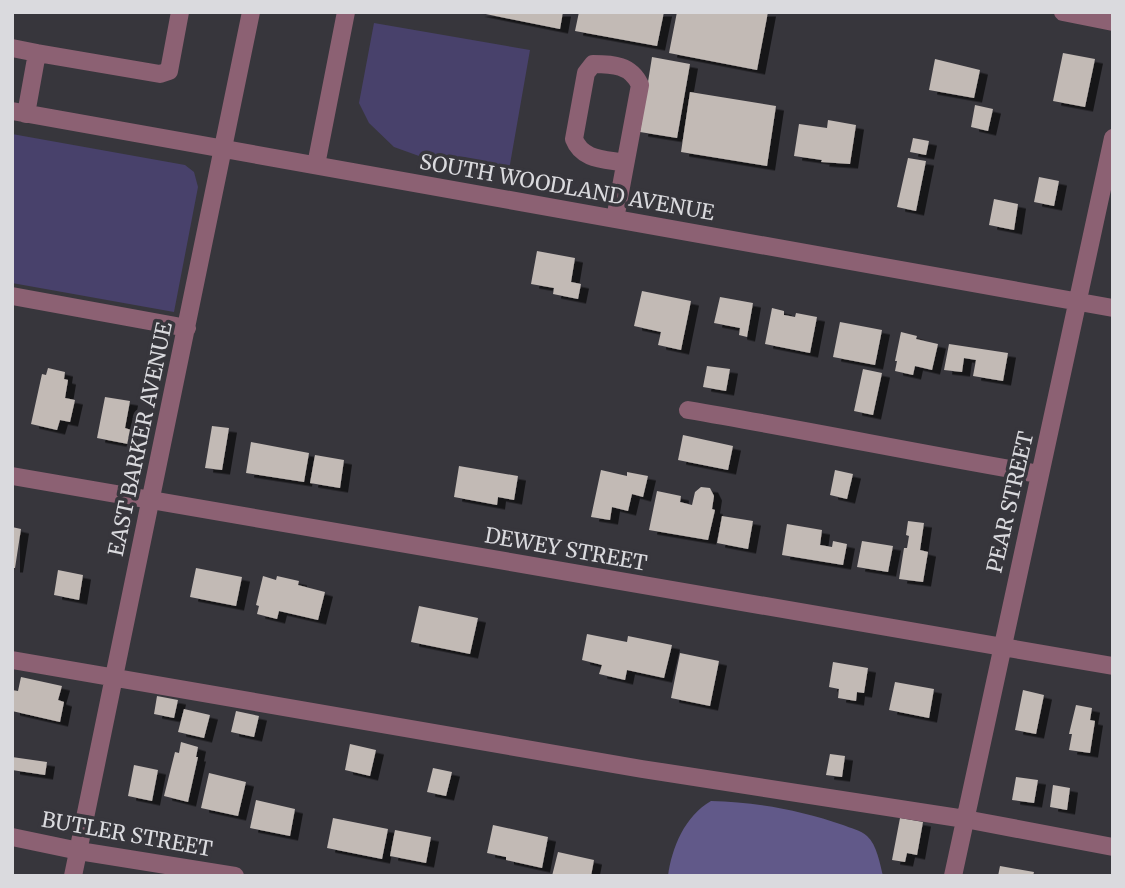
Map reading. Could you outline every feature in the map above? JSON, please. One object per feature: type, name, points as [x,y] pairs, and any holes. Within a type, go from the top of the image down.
[{"type":"street","points":[[12,48],[160,74],[169,71],[180,12]]},
{"type":"street","name":"EAST BARKER AVENUE","points":[[73,876],[251,12]]},
{"type":"street","points":[[316,165],[346,12]]},
{"type":"street","points":[[1063,12],[1113,22]]},
{"type":"street","points":[[19,113],[37,53]]},
{"type":"street","points":[[615,219],[640,85],[635,76],[622,66],[593,64],[586,73],[574,139],[578,149],[588,156],[625,163]]},
{"type":"street","name":"SOUTH WOODLAND AVENUE","points":[[19,113],[1113,308]]},
{"type":"street","name":"PEAR STREET","points":[[953,876],[1001,647],[1110,162],[1113,138]]},
{"type":"street","points":[[12,296],[187,328]]},
{"type":"street","points":[[688,410],[1040,474]]},
{"type":"street","name":"DEWEY STREET","points":[[12,476],[1113,666]]},
{"type":"street","points":[[12,660],[642,769],[965,819],[1113,847]]},
{"type":"street","name":"BUTLER STREET","points":[[12,837],[235,876]]},
{"type":"shaded area","points":[[374,23],[530,50],[509,170],[419,156],[394,147],[369,123],[359,103]]},
{"type":"shaded area","points":[[12,134],[185,165],[194,172],[198,187],[174,312],[12,283]]},
{"type":"shaded area","points":[[711,801],[778,808],[811,815],[859,831],[873,844],[883,876],[668,876],[681,833],[694,815]]},
{"type":"building","points":[[476,12],[563,12],[560,29]]},
{"type":"building","points":[[579,12],[664,12],[657,46],[575,31]]},
{"type":"building","points":[[677,12],[768,12],[757,70],[669,53]]},
{"type":"building","points":[[1063,53],[1095,59],[1085,107],[1053,101]]},
{"type":"building","points":[[652,57],[690,64],[677,138],[640,132]]},
{"type":"building","points":[[935,59],[980,70],[974,98],[929,90]]},
{"type":"building","points":[[690,92],[776,106],[767,166],[681,152]]},
{"type":"building","points":[[975,105],[993,109],[988,131],[971,127]]},
{"type":"building","points":[[828,120],[856,125],[850,164],[821,162],[822,160],[794,156],[799,124],[827,128]]},
{"type":"building","points":[[913,138],[929,141],[926,155],[910,152]]},
{"type":"building","points":[[908,158],[926,161],[916,211],[897,207]]},
{"type":"building","points":[[1039,177],[1059,181],[1054,206],[1034,202]]},
{"type":"building","points":[[994,199],[1018,204],[1014,230],[989,225]]},
{"type":"building","points":[[537,251],[575,258],[571,282],[581,284],[578,299],[553,294],[554,288],[531,284]]},
{"type":"building","points":[[642,291],[691,301],[681,350],[658,345],[661,332],[634,326]]},
{"type":"building","points":[[720,297],[753,303],[747,337],[739,335],[740,328],[714,323]]},
{"type":"building","points":[[772,308],[784,311],[784,315],[795,317],[796,313],[817,317],[810,353],[765,344]]},
{"type":"building","points":[[840,322],[882,330],[875,365],[833,357]]},
{"type":"building","points":[[901,332],[938,344],[932,370],[915,366],[913,375],[895,371]]},
{"type":"building","points":[[949,344],[1008,353],[1003,381],[973,376],[976,360],[964,358],[962,372],[944,370]]},
{"type":"building","points":[[707,366],[730,369],[726,391],[703,387]]},
{"type":"building","points":[[48,368],[65,372],[64,379],[68,380],[65,398],[75,400],[70,422],[60,420],[57,430],[31,424],[42,374],[46,375]]},
{"type":"building","points":[[863,369],[882,373],[873,415],[854,411]]},
{"type":"building","points":[[105,397],[130,401],[125,428],[131,430],[128,444],[97,438]]},
{"type":"building","points":[[212,426],[229,428],[222,470],[205,468]]},
{"type":"building","points":[[683,435],[733,446],[728,470],[678,460]]},
{"type":"building","points":[[251,442],[309,453],[304,482],[246,473]]},
{"type":"building","points":[[315,455],[344,460],[340,488],[310,483]]},
{"type":"building","points":[[459,466],[518,476],[514,500],[498,497],[497,505],[454,497]]},
{"type":"building","points":[[601,470],[627,476],[627,472],[648,476],[643,497],[632,494],[628,511],[612,507],[610,520],[591,517]]},
{"type":"building","points":[[835,470],[853,474],[847,499],[830,495]]},
{"type":"building","points":[[701,487],[710,488],[714,496],[712,509],[715,510],[708,540],[649,530],[657,491],[681,496],[680,502],[692,505],[695,492]]},
{"type":"building","points":[[722,516],[753,521],[748,549],[717,543]]},
{"type":"building","points":[[908,521],[924,523],[920,550],[928,552],[923,582],[899,579],[904,548],[907,548],[909,536],[906,535]]},
{"type":"building","points":[[787,524],[822,530],[820,545],[832,547],[833,541],[847,544],[843,565],[782,555]]},
{"type":"building","points":[[12,527],[21,529],[15,568],[12,568]]},
{"type":"building","points":[[862,541],[893,546],[888,572],[857,567]]},
{"type":"building","points":[[196,568],[242,577],[236,606],[190,597]]},
{"type":"building","points":[[58,570],[83,575],[79,600],[54,595]]},
{"type":"building","points":[[263,576],[276,580],[277,576],[299,581],[298,585],[325,592],[318,620],[279,611],[277,619],[257,614],[259,606],[256,605]]},
{"type":"building","points":[[419,606],[478,618],[470,654],[411,642]]},
{"type":"building","points":[[587,634],[627,642],[628,636],[672,645],[664,678],[627,670],[625,680],[599,674],[602,665],[582,660]]},
{"type":"building","points":[[680,653],[719,661],[710,706],[671,698]]},
{"type":"building","points":[[833,662],[868,668],[864,693],[857,692],[856,701],[838,698],[839,689],[829,687]]},
{"type":"building","points":[[21,677],[62,686],[58,700],[64,702],[60,722],[12,711],[12,690],[18,691]]},
{"type":"building","points":[[895,682],[934,689],[929,718],[889,710]]},
{"type":"building","points":[[1023,690],[1044,695],[1036,734],[1015,730]]},
{"type":"building","points":[[157,696],[178,700],[174,718],[154,714]]},
{"type":"building","points":[[1076,705],[1092,708],[1090,720],[1095,721],[1090,753],[1069,750],[1072,734],[1069,734]]},
{"type":"building","points":[[184,709],[210,715],[204,738],[178,732]]},
{"type":"building","points":[[236,711],[259,716],[254,737],[231,732]]},
{"type":"building","points":[[181,742],[198,747],[188,802],[164,796],[175,752],[179,753]]},
{"type":"building","points":[[350,744],[376,750],[370,776],[345,770]]},
{"type":"building","points":[[830,754],[845,756],[842,777],[826,775]]},
{"type":"building","points":[[12,757],[47,762],[45,775],[12,770]]},
{"type":"building","points":[[134,765],[158,770],[152,801],[128,796]]},
{"type":"building","points":[[433,768],[452,772],[446,796],[427,792]]},
{"type":"building","points":[[209,773],[246,782],[238,816],[201,808]]},
{"type":"building","points":[[1016,777],[1038,780],[1034,803],[1012,800]]},
{"type":"building","points":[[1053,785],[1070,788],[1067,810],[1050,807]]},
{"type":"building","points":[[256,800],[295,809],[290,836],[250,828]]},
{"type":"building","points":[[333,818],[388,829],[382,859],[327,848]]},
{"type":"building","points":[[900,818],[923,822],[917,855],[907,853],[905,862],[892,860]]},
{"type":"building","points":[[493,825],[548,837],[542,868],[487,853]]},
{"type":"building","points":[[395,830],[431,837],[426,863],[390,856]]},
{"type":"building","points":[[558,852],[594,860],[591,876],[552,876]]},
{"type":"building","points":[[1000,866],[1034,872],[1033,876],[998,876]]}]
